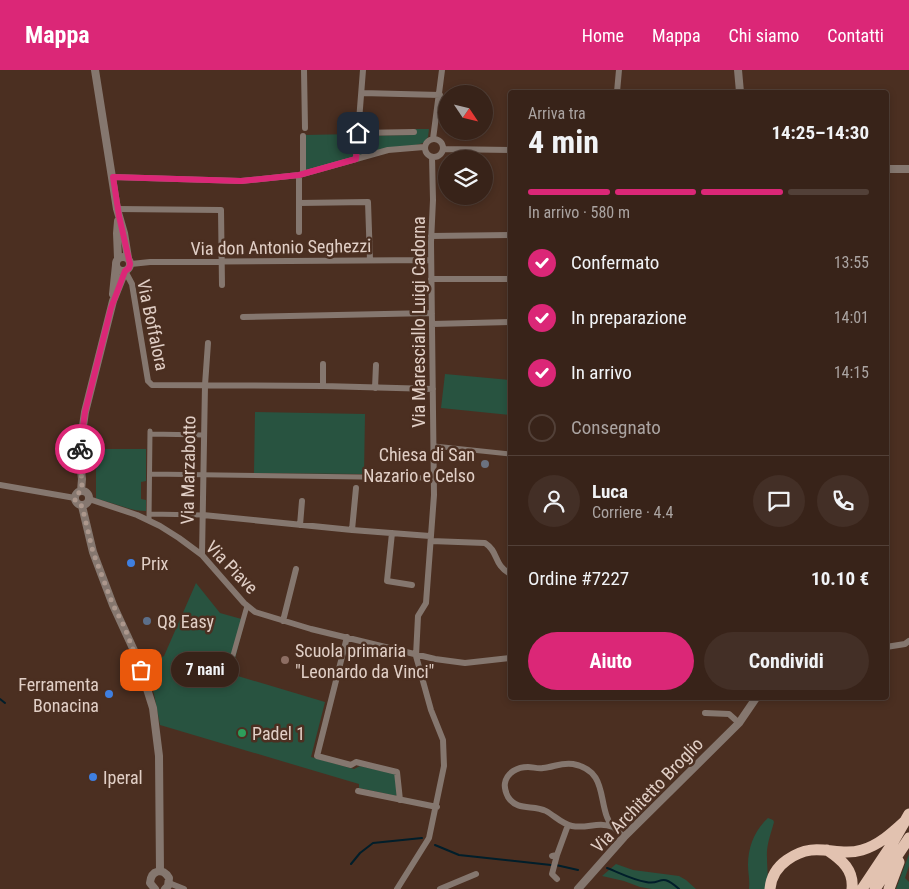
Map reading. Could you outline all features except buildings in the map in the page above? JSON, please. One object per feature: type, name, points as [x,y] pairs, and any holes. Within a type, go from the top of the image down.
[{"type":"highway","points":[[770,889],[776,870],[784,861],[804,851],[826,849],[862,850],[880,842],[907,818]]},
{"type":"highway","points":[[862,889],[907,818]]},
{"type":"highway","points":[[876,889],[907,842]]},
{"type":"highway","points":[[889,889],[907,842]]},
{"type":"highway","points":[[826,849],[840,858],[848,868],[852,889]]},
{"type":"street","name":"Via Boffalora","points":[[95,70],[148,381],[152,385],[205,385]]},
{"type":"street","points":[[304,70],[305,128]]},
{"type":"street","points":[[356,159],[363,70]]},
{"type":"street","points":[[441,85],[442,70]]},
{"type":"street","points":[[617,90],[619,70]]},
{"type":"street","points":[[738,70],[740,90]]},
{"type":"street","points":[[736,90],[738,82]]},
{"type":"street","points":[[362,93],[438,95]]},
{"type":"street","points":[[433,139],[438,108]]},
{"type":"street","points":[[358,133],[414,132]]},
{"type":"street","points":[[299,232],[303,136]]},
{"type":"street","points":[[433,139],[441,142],[443,149],[438,156],[432,157],[425,152],[424,147],[427,142],[433,139]]},
{"type":"street","points":[[113,177],[241,181],[301,174],[388,150],[424,147]]},
{"type":"street","points":[[443,149],[508,150]]},
{"type":"street","name":"Via Maresciallo Luigi Cadorna","points":[[397,889],[430,838],[444,766],[445,748],[431,710],[416,656],[418,616],[426,603],[434,496],[431,280],[432,157]]},
{"type":"street","points":[[889,170],[909,169]]},
{"type":"street","points":[[299,203],[368,202],[370,260]]},
{"type":"street","points":[[118,213],[221,210],[222,286]]},
{"type":"street","name":"Via Boffalora","points":[[118,213],[118,269],[128,264]]},
{"type":"street","points":[[431,236],[508,235]]},
{"type":"street","name":"Via Boffalora","points":[[117,262],[123,256],[128,264]]},
{"type":"street","name":"Via don Antonio Seghezzi","points":[[128,264],[150,262],[222,263],[431,260]]},
{"type":"street","points":[[113,301],[117,262]]},
{"type":"street","points":[[75,498],[78,492],[81,491],[82,479],[79,454],[85,412],[113,301],[128,264]]},
{"type":"street","points":[[431,280],[508,279]]},
{"type":"street","points":[[243,317],[432,313]]},
{"type":"street","points":[[432,324],[508,322]]},
{"type":"street","name":"Via Marzabotto","points":[[202,555],[205,385],[208,342]]},
{"type":"street","points":[[323,364],[323,386]]},
{"type":"street","points":[[375,388],[376,365]]},
{"type":"street","points":[[205,385],[323,386],[433,390]]},
{"type":"street","points":[[204,435],[150,433],[149,517],[203,515],[485,543],[491,547],[501,568],[508,573]]},
{"type":"street","points":[[434,446],[508,454]]},
{"type":"street","points":[[150,474],[434,478]]},
{"type":"street","points":[[0,485],[75,498]]},
{"type":"street","points":[[352,530],[356,488]]},
{"type":"street","points":[[81,491],[87,493],[89,499],[88,503],[82,506]]},
{"type":"street","points":[[75,498],[78,504],[82,506],[93,552],[113,605],[137,657],[152,708],[159,756],[160,871]]},
{"type":"street","name":"Via Piave","points":[[89,499],[149,517],[202,555],[247,606],[255,612],[416,656],[465,663],[508,658]]},
{"type":"street","points":[[300,525],[302,501]]},
{"type":"street","points":[[392,533],[388,581],[412,585]]},
{"type":"street","points":[[283,620],[296,569]]},
{"type":"street","points":[[228,673],[247,606]]},
{"type":"street","points":[[347,637],[317,756],[351,765],[356,762],[397,772],[400,800]]},
{"type":"street","points":[[889,646],[904,644],[909,641]]},
{"type":"street","name":"Via Architetto Broglio","points":[[578,889],[624,837],[739,723],[755,700]]},
{"type":"street","name":"Via Architetto Broglio","points":[[706,713],[730,714],[739,723]]},
{"type":"street","points":[[613,827],[600,823],[583,826],[568,825],[545,810],[515,805],[506,793],[505,783],[508,776],[521,767],[539,769],[567,763],[581,766],[598,782],[606,816],[613,827],[624,837]]},
{"type":"street","points":[[358,791],[437,807]]},
{"type":"street","points":[[557,878],[552,874],[554,860],[568,825]]},
{"type":"street","points":[[155,889],[150,883],[151,877],[155,872],[160,871],[167,874],[169,878],[167,886],[184,889]]},
{"type":"street","points":[[440,889],[476,874]]},
{"type":"green space","points":[[415,129],[429,129],[428,137],[423,143],[390,148],[305,170],[305,135],[414,135]]},
{"type":"green space","points":[[445,374],[508,380],[508,415],[441,408]]},
{"type":"green space","points":[[255,412],[365,414],[364,474],[254,473]]},
{"type":"green space","points":[[96,449],[146,449],[146,481],[141,482],[141,499],[146,500],[146,511],[133,510],[96,499]]},
{"type":"green space","points":[[196,583],[220,613],[245,620],[231,674],[325,702],[311,757],[354,769],[360,766],[395,774],[397,796],[359,788],[359,784],[160,725],[154,694],[145,665],[164,656]]},
{"type":"green space","points":[[768,818],[774,822],[767,849],[768,877],[766,889],[749,889],[748,858],[751,845],[759,828]]},
{"type":"green space","points":[[909,854],[909,866],[905,878],[909,882],[909,889],[896,889]]},
{"type":"green space","points":[[616,864],[633,870],[679,876],[696,889],[652,889],[602,876]]},
{"type":"waterway","points":[[0,699],[5,703]]},
{"type":"waterway","points":[[351,864],[360,853],[373,843],[422,838]]},
{"type":"waterway","points":[[435,845],[459,855],[551,865]]},
{"type":"waterway","points":[[556,865],[578,870]]},
{"type":"waterway","points":[[607,868],[641,881],[651,883],[661,880],[668,881],[679,889]]},
{"type":"way so far","points":[[80,449],[82,487],[81,491],[75,496],[75,500],[82,506],[93,552],[141,670]]},
{"type":"place","name":"Chiesa di San Nazario e Celso","points":[[485,464]]},
{"type":"place","name":"Prix","points":[[131,563]]},
{"type":"place","name":"Q8 Easy","points":[[147,621]]},
{"type":"place","name":"Scuola primaria \"Leonardo da Vinci\"","points":[[285,660]]},
{"type":"place","name":"7 nani","points":[[141,670]]},
{"type":"place","name":"Ferramenta Bonacina","points":[[109,694]]},
{"type":"place","name":"Padel 1","points":[[242,733]]},
{"type":"place","name":"Iperal","points":[[93,777]]},
{"type":"route","points":[[80,449],[85,412],[113,301],[125,271],[130,266],[113,177],[241,181],[299,175],[356,159],[358,133]]}]
